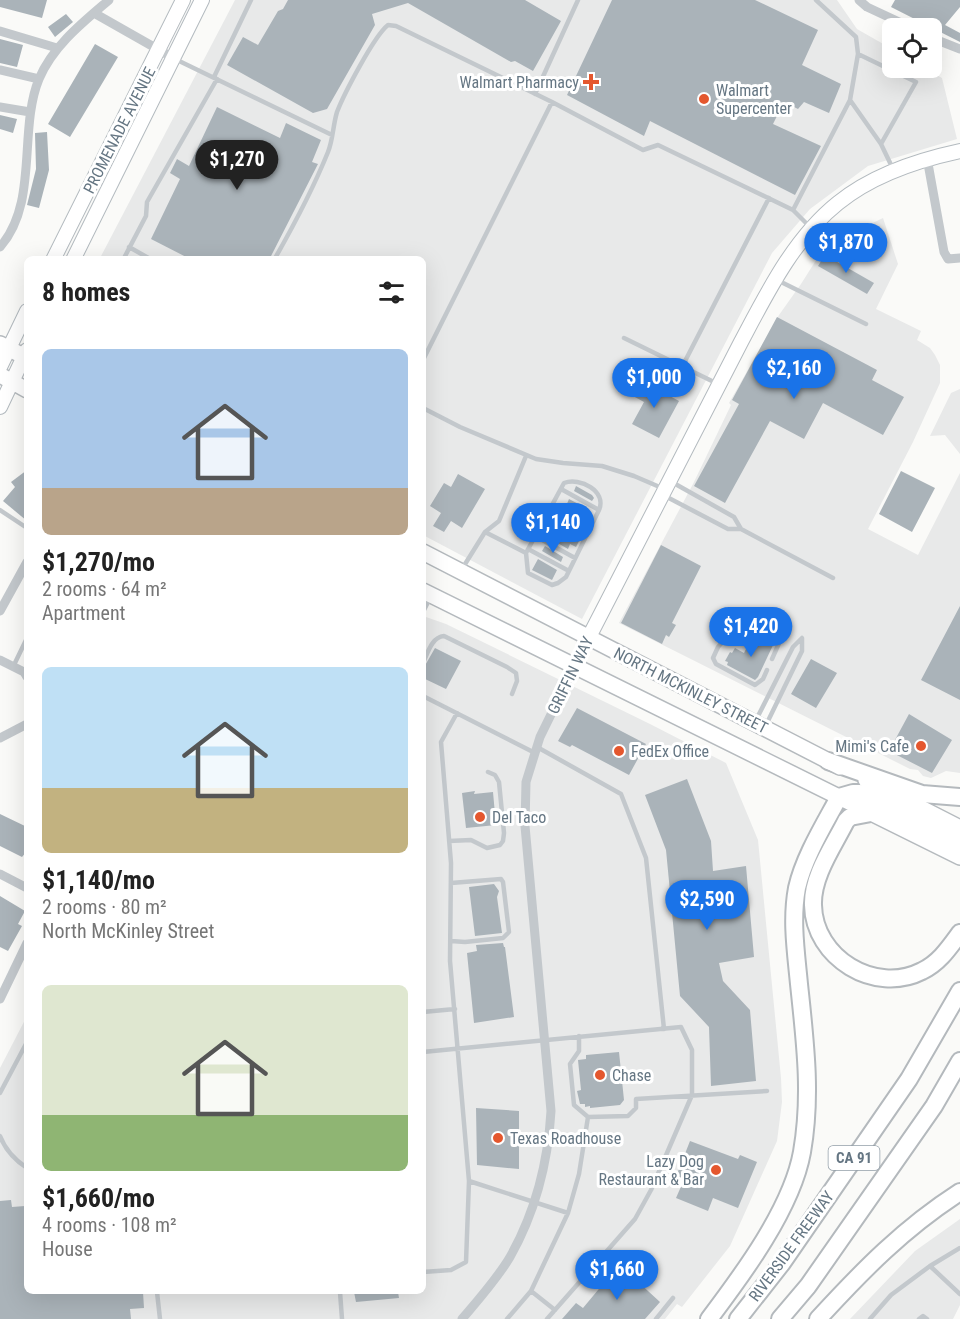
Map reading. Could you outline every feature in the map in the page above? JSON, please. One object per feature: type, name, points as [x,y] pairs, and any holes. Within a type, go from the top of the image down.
[{"type":"highway","points":[[828,761],[922,794],[960,797]]},
{"type":"highway","points":[[709,1319],[770,1229],[799,1165],[808,1101],[807,1065],[795,938],[795,900],[802,871],[839,797],[853,793],[868,796],[960,842]]},
{"type":"highway","points":[[871,813],[850,817],[846,821],[818,876],[813,906],[815,922],[832,953],[860,974],[889,979],[902,978],[921,972],[935,963],[960,933]]},
{"type":"highway","name":"RIVERSIDE FREEWAY","points":[[738,1319],[782,1263],[902,1089],[960,990]]},
{"type":"highway","name":"RIVERSIDE FREEWAY","points":[[780,1319],[808,1286],[928,1115],[960,1061]]},
{"type":"highway","points":[[818,1319],[853,1281],[900,1236],[960,1192]]},
{"type":"main road","name":"PROMENADE AVENUE","points":[[55,256],[183,0]]},
{"type":"main road","name":"PROMENADE AVENUE","points":[[76,256],[202,0]]},
{"type":"main road","name":"GRIFFIN WAY","points":[[589,637],[763,300],[792,254],[838,202],[894,171],[927,158],[960,151]]},
{"type":"main road","points":[[0,367],[4,347],[24,316]]},
{"type":"main road","points":[[4,347],[24,354]]},
{"type":"main road","points":[[0,407],[6,378],[24,357]]},
{"type":"main road","points":[[6,378],[24,388]]},
{"type":"main road","name":"NORTH MCKINLEY STREET","points":[[426,554],[960,828]]},
{"type":"main road","name":"NORTH MCKINLEY STREET","points":[[427,593],[960,857]]},
{"type":"street","points":[[0,247],[17,217],[27,168],[30,112],[39,79],[57,48],[109,0]]},
{"type":"street","points":[[859,0],[867,7],[891,18]]},
{"type":"street","points":[[94,13],[175,58]]},
{"type":"street","points":[[0,31],[57,48]]},
{"type":"street","points":[[942,42],[960,49]]},
{"type":"street","points":[[0,70],[39,79]]},
{"type":"street","points":[[0,106],[30,112]]},
{"type":"street","points":[[927,158],[944,252],[948,259],[960,258]]},
{"type":"street","points":[[0,612],[24,568]]},
{"type":"street","name":"GRIFFIN WAY","points":[[462,1319],[510,1257],[536,1202],[549,1143],[551,1111],[525,826],[526,782],[536,750],[589,637]]},
{"type":"street","points":[[0,660],[24,672]]},
{"type":"street","points":[[0,738],[24,726]]},
{"type":"street","points":[[0,874],[24,886]]},
{"type":"street","points":[[0,999],[24,949]]},
{"type":"lane","points":[[125,256],[146,216],[147,202],[215,78],[251,0]]},
{"type":"lane","points":[[535,94],[578,0]]},
{"type":"lane","points":[[793,210],[850,100],[858,54],[856,37],[816,0]]},
{"type":"lane","points":[[276,256],[329,150],[338,112],[368,52],[381,31],[388,25],[396,26],[552,102],[643,150],[658,145],[769,198],[793,210],[812,229]]},
{"type":"lane","points":[[858,54],[916,82],[881,144]]},
{"type":"lane","points":[[175,58],[332,135]]},
{"type":"lane","points":[[850,100],[881,144],[894,171]]},
{"type":"lane","points":[[426,354],[552,102]]},
{"type":"lane","points":[[682,366],[769,198]]},
{"type":"lane","points":[[129,247],[145,256]]},
{"type":"lane","points":[[776,279],[866,324]]},
{"type":"lane","points":[[624,338],[719,385]]},
{"type":"lane","points":[[426,410],[526,456],[563,463],[602,466],[634,476],[734,517],[741,529]]},
{"type":"lane","points":[[460,571],[485,532],[499,521],[526,456]]},
{"type":"lane","points":[[578,482],[596,490],[600,494],[602,504],[566,577],[552,585],[528,573],[527,551],[561,489],[564,483],[578,482]]},
{"type":"lane","points":[[665,488],[728,529],[741,529],[833,578]]},
{"type":"lane","points":[[561,489],[600,510]]},
{"type":"lane","points":[[553,504],[592,525]]},
{"type":"lane","points":[[0,510],[24,526]]},
{"type":"lane","points":[[485,532],[569,571]]},
{"type":"lane","points":[[535,536],[575,558]]},
{"type":"lane","points":[[772,659],[788,623]]},
{"type":"lane","points":[[729,635],[718,647],[713,658],[716,664],[755,685],[763,679],[767,670]]},
{"type":"lane","points":[[426,657],[435,640],[444,636],[516,673],[518,681],[512,694]]},
{"type":"lane","points":[[802,639],[802,651],[759,725],[793,647],[802,639]]},
{"type":"lane","points":[[13,667],[24,644]]},
{"type":"lane","points":[[426,698],[621,794],[646,858],[664,1029]]},
{"type":"lane","points":[[426,1272],[452,1270],[466,1263],[469,1181],[450,962],[451,883],[441,742],[456,713]]},
{"type":"lane","points":[[449,841],[471,840],[487,848],[500,845],[503,841],[499,782],[495,775],[488,772]]},
{"type":"lane","points":[[451,883],[501,879],[509,932],[503,938],[465,942],[451,941]]},
{"type":"lane","points":[[426,1012],[455,1009]]},
{"type":"lane","points":[[426,1052],[681,1027],[692,1050],[692,1095],[651,1190],[635,1219],[547,1319]]},
{"type":"lane","points":[[579,1036],[579,1052],[570,1064],[574,1105],[588,1117],[628,1116],[636,1108],[636,1099],[767,1090]]},
{"type":"lane","points":[[0,1093],[24,1047]]},
{"type":"lane","points":[[507,1319],[531,1291],[568,1213],[579,1174],[588,1117]]},
{"type":"lane","points":[[0,1136],[11,1154],[24,1165]]},
{"type":"lane","points":[[469,1181],[568,1213]]},
{"type":"lane","points":[[870,1319],[891,1295],[930,1266],[960,1248]]},
{"type":"lane","points":[[930,1266],[960,1294]]},
{"type":"lane","points":[[531,1291],[555,1310]]},
{"type":"lane","points":[[157,1294],[160,1319]]},
{"type":"lane","points":[[340,1294],[342,1319]]},
{"type":"lane","points":[[656,1319],[673,1298]]},
{"type":"shaded area","points":[[235,0],[837,0],[857,29],[882,43],[882,78],[942,78],[957,139],[868,166],[810,209],[772,253],[582,619],[426,537],[426,256],[101,256]]},
{"type":"shaded area","points":[[883,218],[898,264],[876,309],[921,331],[917,340],[930,348],[935,355],[940,365],[940,383],[913,442],[868,529],[918,555],[960,473],[960,773],[946,771],[931,778],[619,623],[693,484],[731,405],[729,403],[779,315],[825,246]]},
{"type":"shaded area","points":[[960,389],[960,454],[945,435],[930,436],[951,393]]},
{"type":"shaded area","points":[[426,617],[446,624],[726,763],[758,840],[781,1078],[782,1102],[777,1141],[730,1246],[682,1307],[677,1304],[665,1319],[0,1319],[0,1068],[24,1022],[24,1294],[426,1294]]},
{"type":"shaded area","points":[[960,1219],[960,1305],[953,1319],[850,1319],[915,1251]]},
{"type":"building","points":[[0,0],[47,0],[42,18],[0,7]]},
{"type":"building","points":[[288,0],[525,0],[561,21],[533,71],[515,61],[511,62],[408,3],[372,14],[375,25],[327,109],[313,113],[227,65],[243,37],[258,45],[278,11],[283,9]]},
{"type":"building","name":"Walmart Supercenter","points":[[612,0],[755,0],[818,30],[802,65],[841,84],[829,113],[804,102],[798,109],[784,102],[773,124],[821,146],[795,195],[650,121],[644,136],[567,95]]},
{"type":"building","points":[[895,0],[960,0],[960,7],[945,25],[960,33],[960,42],[942,33],[942,18],[913,18],[891,7]]},
{"type":"building","points":[[66,14],[73,22],[55,37],[48,27]]},
{"type":"building","points":[[0,39],[23,45],[17,67],[0,63]]},
{"type":"building","points":[[95,44],[118,57],[70,137],[48,124]]},
{"type":"building","points":[[217,107],[280,138],[286,123],[321,140],[312,162],[318,164],[271,256],[184,256],[151,239],[180,179],[170,173],[177,159],[189,166]]},
{"type":"building","points":[[0,115],[17,119],[13,133],[0,129]]},
{"type":"building","points":[[47,132],[49,170],[39,208],[27,205],[36,169],[35,133]]},
{"type":"building","points":[[825,255],[874,283],[867,294],[818,266]]},
{"type":"building","points":[[777,317],[877,370],[872,380],[904,397],[883,435],[823,403],[804,439],[770,421],[725,503],[694,486],[739,404],[732,400]]},
{"type":"building","points":[[642,381],[679,401],[659,438],[632,424],[644,402],[633,396]]},
{"type":"building","points":[[901,471],[935,488],[912,532],[879,514]]},
{"type":"building","points":[[24,472],[24,518],[3,501],[15,487],[11,482]]},
{"type":"building","points":[[458,474],[485,489],[462,528],[451,521],[444,532],[433,526],[441,513],[430,506],[444,483],[451,487]]},
{"type":"building","points":[[576,486],[592,495],[594,498],[592,501],[574,491]]},
{"type":"building","points":[[569,499],[588,509],[585,516],[566,506]]},
{"type":"building","points":[[562,514],[581,524],[579,528],[584,531],[576,547],[570,544],[568,549],[549,538]]},
{"type":"building","points":[[661,545],[701,566],[672,623],[676,625],[669,637],[666,635],[662,644],[621,623]]},
{"type":"building","points":[[545,546],[563,557],[561,562],[542,551]]},
{"type":"building","points":[[538,559],[557,570],[552,580],[532,570]]},
{"type":"building","points":[[960,606],[960,700],[921,680]]},
{"type":"building","points":[[758,635],[774,643],[755,680],[727,665],[728,662],[725,661],[735,648],[744,653],[746,649],[750,651]]},
{"type":"building","points":[[435,648],[461,661],[446,689],[426,679],[426,664]]},
{"type":"building","points":[[811,659],[837,673],[816,708],[791,694]]},
{"type":"building","points":[[577,708],[646,744],[629,775],[572,745],[570,747],[558,741]]},
{"type":"building","name":"Mimi's Cafe","points":[[909,714],[952,740],[932,773],[889,751]]},
{"type":"building","points":[[687,779],[711,841],[713,871],[746,866],[754,957],[719,963],[723,981],[750,1010],[756,1081],[711,1086],[709,1027],[680,996],[666,850],[645,795]]},
{"type":"building","name":"Del Taco","points":[[475,791],[474,794],[493,792],[496,825],[466,828],[462,793]]},
{"type":"building","points":[[0,814],[24,826],[24,855],[22,857],[0,846]]},
{"type":"building","points":[[494,884],[499,891],[497,897],[502,933],[475,936],[469,887]]},
{"type":"building","points":[[0,896],[24,910],[24,913],[18,924],[22,926],[8,951],[0,947]]},
{"type":"building","points":[[503,943],[514,1017],[474,1023],[467,953],[477,951],[476,945]]},
{"type":"building","name":"Chase","points":[[619,1052],[624,1100],[620,1105],[590,1108],[590,1106],[585,1107],[585,1104],[580,1104],[577,1091],[581,1090],[578,1060],[586,1059],[586,1055]]},
{"type":"building","name":"Texas Roadhouse","points":[[476,1108],[519,1111],[519,1169],[477,1165]]},
{"type":"building","name":"Lazy Dog Restaurant & Bar","points":[[690,1141],[738,1159],[740,1155],[757,1162],[738,1208],[713,1198],[708,1211],[676,1198],[683,1182],[675,1179]]},
{"type":"building","points":[[11,1200],[12,1207],[24,1206],[24,1294],[143,1294],[144,1308],[130,1309],[131,1319],[0,1319],[0,1201]]},
{"type":"building","points":[[624,1269],[660,1302],[645,1319],[562,1319],[576,1303],[583,1308],[613,1272]]},
{"type":"building","points":[[354,1294],[398,1294],[399,1298],[356,1302]]},
{"type":"place","name":"Walmart Pharmacy","points":[[591,82]]},
{"type":"place","name":"Walmart Supercenter","points":[[704,99]]},
{"type":"place","name":"Mimi's Cafe","points":[[921,746]]},
{"type":"place","name":"FedEx Office","points":[[619,751]]},
{"type":"place","name":"Del Taco","points":[[480,817]]},
{"type":"place","name":"Chase","points":[[600,1075]]},
{"type":"place","name":"Texas Roadhouse","points":[[498,1138]]},
{"type":"place","name":"Lazy Dog Restaurant & Bar","points":[[716,1170]]}]
